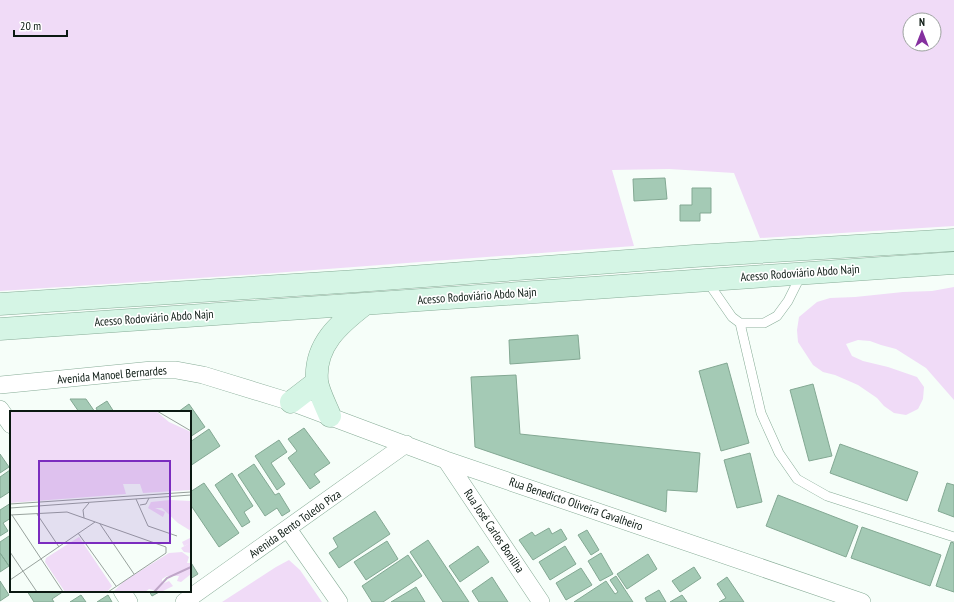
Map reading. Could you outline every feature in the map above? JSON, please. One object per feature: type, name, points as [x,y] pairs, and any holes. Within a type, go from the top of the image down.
[{"type":"main road","name":"Acesso Rodoviário Abdo Najn","points":[[0,304],[357,281],[694,256],[954,240]]},
{"type":"main road","name":"Acesso Rodoviário Abdo Najn","points":[[0,329],[954,263]]},
{"type":"main road","points":[[330,416],[317,382],[319,358],[325,343],[348,317],[365,304]]},
{"type":"main road","points":[[292,402],[317,382]]},
{"type":"street","name":"Avenida Manoel Bernardes","points":[[0,385],[152,370],[176,370],[204,375],[292,402]]},
{"type":"street","name":"Rua Benedicto Oliveira Cavalheiro","points":[[292,402],[446,460],[862,602]]},
{"type":"street","points":[[0,409],[10,424]]},
{"type":"street","name":"Avenida Bento Toledo Piza","points":[[184,602],[406,444]]},
{"type":"street","name":"Rua José Carlos Bonilha","points":[[446,460],[541,602]]},
{"type":"street","points":[[288,529],[339,602]]},
{"type":"street","points":[[123,592],[129,602]]},
{"type":"lane","points":[[706,279],[732,318],[740,323],[764,323],[777,316],[788,301],[802,274]]},
{"type":"lane","points":[[740,323],[761,414],[779,453],[797,479],[827,496],[954,537]]},
{"type":"shaded area","points":[[0,0],[954,0],[954,226],[760,238],[734,173],[669,169],[612,170],[634,246],[261,274],[0,291]]},
{"type":"shaded area","points":[[954,287],[954,400],[926,368],[896,349],[870,341],[858,340],[846,344],[852,356],[863,361],[888,367],[917,377],[924,387],[923,399],[918,409],[906,415],[894,413],[884,406],[877,398],[858,385],[835,375],[823,372],[813,365],[798,342],[797,330],[799,317],[817,302],[830,298],[932,291]]},
{"type":"shaded area","points":[[289,560],[300,570],[322,602],[222,602],[276,567]]},
{"type":"building","points":[[665,178],[667,199],[634,201],[633,179]]},
{"type":"building","points":[[692,188],[711,188],[711,213],[700,213],[700,221],[680,221],[680,205],[692,205]]},
{"type":"building","points":[[578,335],[580,359],[510,364],[509,340]]},
{"type":"building","points":[[727,363],[749,443],[721,451],[699,371]]},
{"type":"building","points":[[516,375],[520,434],[700,453],[697,492],[667,490],[666,512],[475,447],[471,377]]},
{"type":"building","points":[[813,384],[832,456],[809,461],[790,390]]},
{"type":"building","points":[[70,399],[86,399],[94,411],[78,411]]},
{"type":"building","points":[[107,401],[113,411],[98,411],[96,408]]},
{"type":"building","points":[[189,404],[205,427],[191,436],[191,411],[179,411]]},
{"type":"building","points":[[304,428],[330,463],[314,474],[320,482],[310,489],[288,458],[297,451],[288,439]]},
{"type":"building","points":[[209,429],[220,446],[191,465],[191,441]]},
{"type":"building","points":[[279,440],[287,452],[271,463],[285,484],[277,490],[255,456]]},
{"type":"building","points":[[840,444],[918,472],[907,501],[830,473]]},
{"type":"building","points":[[750,453],[762,502],[737,508],[724,460]]},
{"type":"building","points":[[0,454],[9,467],[0,473]]},
{"type":"building","points":[[254,464],[275,495],[279,493],[290,511],[282,516],[277,508],[265,516],[238,475]]},
{"type":"building","points":[[10,470],[10,492],[0,498],[0,477]]},
{"type":"building","points":[[232,473],[253,506],[244,512],[250,522],[242,527],[215,485]]},
{"type":"building","points":[[204,483],[239,533],[219,547],[191,505],[191,491]]},
{"type":"building","points":[[947,483],[954,485],[954,517],[938,511]]},
{"type":"building","points":[[778,495],[858,526],[846,557],[766,526]]},
{"type":"building","points":[[10,504],[10,519],[3,523],[8,531],[0,536],[0,510]]},
{"type":"building","points":[[375,511],[390,534],[339,568],[329,553],[338,547],[333,538]]},
{"type":"building","points":[[862,527],[941,555],[930,586],[851,558]]},
{"type":"building","points":[[549,528],[552,534],[561,529],[567,539],[533,560],[519,540],[532,532],[535,536]]},
{"type":"building","points":[[587,530],[599,550],[591,555],[578,535]]},
{"type":"building","points":[[9,536],[10,537],[9,566],[0,553],[0,542]]},
{"type":"building","points":[[428,540],[469,602],[443,602],[410,552]]},
{"type":"building","points":[[387,541],[398,559],[366,580],[354,562]]},
{"type":"building","points":[[951,542],[954,543],[954,592],[936,586]]},
{"type":"building","points":[[478,546],[489,562],[460,582],[449,566]]},
{"type":"building","points":[[565,546],[576,564],[550,580],[539,562]]},
{"type":"building","points":[[0,553],[9,566],[0,572]]},
{"type":"building","points":[[601,553],[613,574],[600,581],[588,561]]},
{"type":"building","points":[[648,554],[657,569],[627,589],[617,574]]},
{"type":"building","points":[[408,555],[422,576],[383,602],[372,602],[362,586]]},
{"type":"building","points":[[191,563],[198,574],[191,578]]},
{"type":"building","points":[[694,567],[701,578],[680,592],[672,581]]},
{"type":"building","points":[[581,568],[592,585],[566,600],[556,583]]},
{"type":"building","points":[[616,576],[633,602],[574,602],[606,581],[615,594],[618,592],[610,580]]},
{"type":"building","points":[[492,577],[508,602],[479,602],[472,591]]},
{"type":"building","points":[[727,577],[744,602],[719,602],[726,598],[717,584]]},
{"type":"building","points":[[0,581],[9,595],[0,601]]},
{"type":"building","points":[[416,587],[425,602],[391,602]]},
{"type":"building","points":[[659,590],[666,602],[647,602],[645,598]]},
{"type":"building","points":[[28,592],[62,592],[52,599],[54,602],[34,602]]},
{"type":"building","points":[[150,592],[159,592],[152,596]]},
{"type":"building","points":[[81,595],[86,602],[70,602]]},
{"type":"building","points":[[108,595],[112,602],[97,602]]},
{"type":"building","points":[[682,595],[687,602],[670,602]]}]
